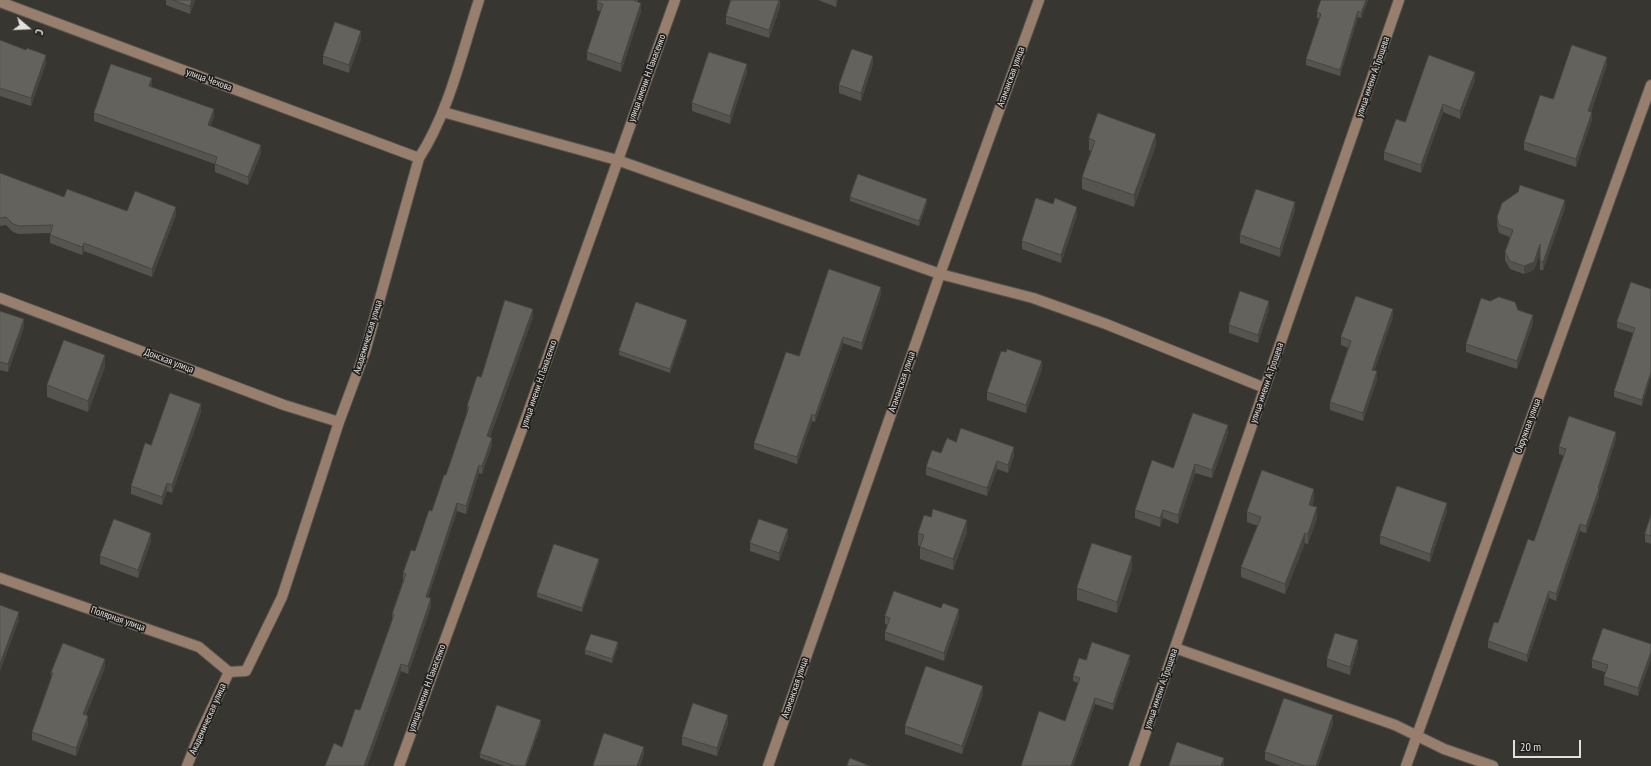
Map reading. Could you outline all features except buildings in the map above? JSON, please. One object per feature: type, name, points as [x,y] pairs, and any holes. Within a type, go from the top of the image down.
[{"type":"street","name":"Академическая улица","points":[[187,766],[198,738],[229,672],[246,671],[282,597],[339,422],[365,352],[419,158],[443,112],[479,0]]},
{"type":"street","name":"улица имени Н.Панасенко","points":[[398,766],[526,421],[617,160],[675,0]]},
{"type":"street","name":"Атаманская улица","points":[[768,766],[940,274],[1039,0]]},
{"type":"street","name":"улица имени А.Трощева","points":[[1134,766],[1399,0]]},
{"type":"street","name":"улица Чехова","points":[[0,2],[419,158]]},
{"type":"street","name":"Окружная улица","points":[[1406,766],[1651,85]]},
{"type":"street","points":[[443,112],[617,160],[940,274],[1033,298],[1098,321],[1265,388]]},
{"type":"street","name":"Донская улица","points":[[0,298],[284,405],[339,422]]},
{"type":"street","name":"Полярная улица","points":[[0,578],[199,647],[229,672]]},
{"type":"street","points":[[1175,648],[1396,725],[1444,748],[1493,766]]}]
